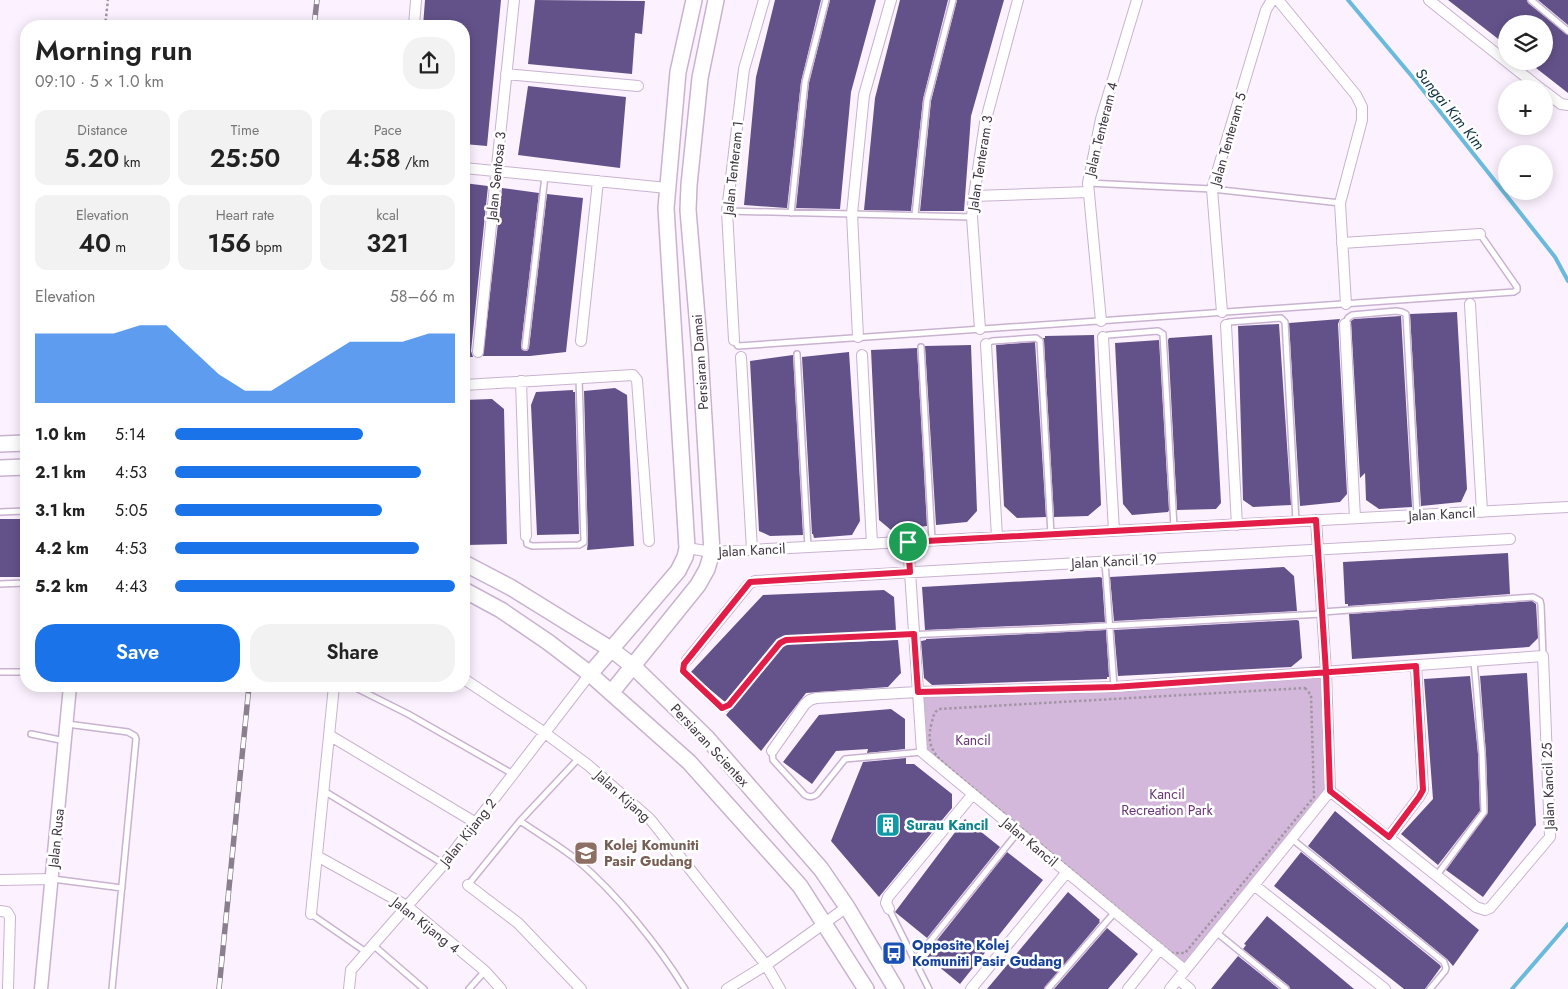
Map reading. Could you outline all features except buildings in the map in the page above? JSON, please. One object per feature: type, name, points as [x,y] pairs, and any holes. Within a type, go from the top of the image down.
[{"type":"main road","name":"Persiaran Damai","points":[[590,674],[678,570],[685,557],[687,548],[666,208],[678,72],[694,0]]},
{"type":"main road","name":"Persiaran Damai","points":[[612,693],[698,585],[707,569],[712,552],[688,210],[700,78],[716,0]]},
{"type":"main road","points":[[0,444],[20,443]]},
{"type":"main road","points":[[0,468],[20,467]]},
{"type":"main road","name":"Persiaran Scientex","points":[[470,566],[510,587],[612,650],[634,667],[707,738],[821,869],[847,907],[896,989]]},
{"type":"main road","name":"Persiaran Scientex","points":[[470,594],[548,642],[590,674],[689,762],[800,886],[866,989]]},
{"type":"street","points":[[414,20],[416,0]]},
{"type":"street","name":"Jalan Sentosa 3","points":[[478,352],[514,0]]},
{"type":"street","name":"Jalan Tenteram 1","points":[[734,340],[727,211],[744,69],[764,0]]},
{"type":"street","points":[[858,337],[852,214],[864,95],[891,0]]},
{"type":"street","name":"Jalan Tenteram 3","points":[[980,329],[972,217],[974,196],[985,123],[1018,0]]},
{"type":"street","name":"Jalan Tenteram 4","points":[[1101,321],[1088,187],[1101,119],[1138,0]]},
{"type":"street","name":"Jalan Tenteram 5","points":[[1222,312],[1212,189],[1266,10],[1272,0]]},
{"type":"street","points":[[1278,0],[1356,95],[1362,107],[1362,120],[1340,203],[1346,304]]},
{"type":"street","points":[[1429,0],[1529,80]]},
{"type":"street","points":[[506,74],[638,86]]},
{"type":"street","points":[[1553,98],[1561,104],[1568,104]]},
{"type":"street","points":[[470,169],[667,188]]},
{"type":"street","points":[[581,341],[598,181]]},
{"type":"street","points":[[974,196],[1088,187]]},
{"type":"street","points":[[1342,243],[1480,234]]},
{"type":"street","points":[[1470,304],[1482,512]]},
{"type":"street","points":[[1345,324],[1354,518]]},
{"type":"street","points":[[1226,325],[1237,525]]},
{"type":"street","points":[[1103,337],[1114,531]]},
{"type":"street","points":[[986,344],[997,537]]},
{"type":"street","points":[[862,355],[872,544]]},
{"type":"street","points":[[741,357],[752,550]]},
{"type":"street","points":[[470,385],[621,374],[633,375],[637,380],[649,540]]},
{"type":"street","points":[[521,381],[526,536]]},
{"type":"street","name":"Jalan Kancil","points":[[687,548],[712,552],[1568,507]]},
{"type":"street","points":[[1170,989],[1330,791],[1326,672],[1316,520]]},
{"type":"street","name":"Jalan Kancil 19","points":[[687,660],[752,581],[1510,539]]},
{"type":"street","points":[[908,542],[922,752]]},
{"type":"street","points":[[772,751],[805,704],[816,698],[918,692],[1114,687],[1543,656]]},
{"type":"street","name":"Jalan Kancil 25","points":[[1437,875],[1476,907],[1485,910],[1495,905],[1550,837],[1543,656]]},
{"type":"street","points":[[1389,837],[1423,790],[1416,666]]},
{"type":"street","name":"Jalan Kijang 2","points":[[349,989],[351,970],[444,864],[590,674]]},
{"type":"street","name":"Jalan Kijang","points":[[470,683],[579,758],[650,818],[766,965],[780,989]]},
{"type":"street","name":"Jalan Rusa","points":[[40,989],[70,692]]},
{"type":"street","points":[[311,914],[333,692]]},
{"type":"street","points":[[329,735],[476,823]]},
{"type":"street","name":"Jalan Kancil","points":[[922,752],[1185,970]]},
{"type":"street","points":[[1330,791],[1437,875]]},
{"type":"street","points":[[889,909],[886,903],[888,898],[972,794]]},
{"type":"street","name":"Jalan Kijang 4","points":[[317,856],[407,906],[485,972],[501,989]]},
{"type":"street","points":[[971,989],[1067,872]]},
{"type":"street","points":[[0,880],[52,878]]},
{"type":"street","points":[[468,885],[518,923],[581,989]]},
{"type":"street","points":[[1254,885],[1385,989]]},
{"type":"street","points":[[726,989],[766,965],[847,907]]},
{"type":"street","points":[[0,911],[7,912],[10,918],[5,965],[8,989]]},
{"type":"street","points":[[1128,989],[1160,949]]},
{"type":"street","points":[[1178,979],[1190,989]]},
{"type":"lane","points":[[791,213],[805,82],[826,0]]},
{"type":"lane","points":[[915,215],[927,100],[953,0]]},
{"type":"lane","points":[[1531,0],[1568,31]]},
{"type":"lane","points":[[525,347],[545,176]]},
{"type":"lane","points":[[1088,187],[1212,189],[1340,203]]},
{"type":"lane","points":[[727,211],[972,217]]},
{"type":"lane","points":[[734,340],[738,346],[1514,292],[1517,290],[1517,287],[1480,234]]},
{"type":"lane","points":[[1345,324],[1352,315],[1396,311],[1406,314],[1417,515]]},
{"type":"lane","points":[[1226,325],[1229,322],[1281,318],[1285,322],[1296,522]]},
{"type":"lane","points":[[1103,337],[1158,331],[1163,334],[1174,528]]},
{"type":"lane","points":[[986,344],[992,341],[1036,338],[1040,341],[1051,534]]},
{"type":"lane","points":[[921,347],[932,541]]},
{"type":"lane","points":[[797,354],[808,547]]},
{"type":"lane","points":[[526,536],[527,544],[532,546],[579,545],[584,542],[578,377]]},
{"type":"lane","points":[[0,512],[20,511]]},
{"type":"lane","points":[[1105,561],[1114,687]]},
{"type":"lane","points":[[0,584],[20,583]]},
{"type":"lane","points":[[687,660],[683,667],[686,674],[718,706],[726,708],[784,640],[1322,613],[1533,597],[1540,601],[1541,605],[1543,656]]},
{"type":"lane","points":[[1437,875],[1484,812],[1482,754],[1474,661]]},
{"type":"lane","points":[[0,672],[20,672]]},
{"type":"lane","points":[[364,692],[408,714],[513,774]]},
{"type":"lane","points":[[67,724],[128,732],[136,739],[112,989]]},
{"type":"lane","points":[[31,734],[65,741]]},
{"type":"lane","points":[[772,751],[771,757],[773,760],[808,797],[813,797],[817,794],[845,759],[922,752]]},
{"type":"lane","points":[[468,885],[520,821],[579,758]]},
{"type":"lane","points":[[324,791],[444,864]]},
{"type":"lane","points":[[520,821],[576,859],[597,878],[666,959],[685,989]]},
{"type":"lane","points":[[915,960],[1018,832]]},
{"type":"lane","points":[[1292,838],[1444,962],[1445,971],[1430,989]]},
{"type":"lane","points":[[52,878],[122,888]]},
{"type":"lane","points":[[889,909],[930,989]]},
{"type":"lane","points":[[1048,989],[1115,912]]},
{"type":"lane","points":[[311,914],[370,948],[424,989]]},
{"type":"lane","points":[[1216,932],[1286,989]]},
{"type":"lane","points":[[469,989],[485,972]]},
{"type":"path","points":[[107,20],[109,0]]},
{"type":"path","points":[[1305,688],[1310,695],[1314,797],[1185,953],[1171,954],[960,778],[932,751],[928,733],[935,711],[939,709],[1305,688]]},
{"type":"green space","name":"Kancil Recreation Park","points":[[1321,674],[1325,790],[1187,972],[922,752],[917,692]]},
{"type":"waterway","name":"Sungai Kim Kim","points":[[1348,0],[1415,80],[1555,257],[1568,281]]},
{"type":"waterway","name":"Sungai Kim Kim","points":[[1512,989],[1568,924]]},
{"type":"railway","points":[[315,20],[317,0]]},
{"type":"railway","points":[[219,989],[248,692]]},
{"type":"place","name":"Surau Kancil","points":[[888,825]]},
{"type":"place","name":"Kolej Komuniti Pasir Gudang","points":[[586,853]]},
{"type":"place","name":"Opposite Kolej Komuniti Pasir Gudang","points":[[894,953]]},
{"type":"route","points":[[908,542],[910,572],[754,580],[750,582],[684,664],[683,671],[718,706],[726,708],[784,640],[914,634],[918,692],[1114,687],[1326,672],[1416,666],[1422,792],[1389,837],[1330,791],[1326,672],[1316,520],[908,542]]},
{"type":"park label","name":"Kancil","points":[[973,740]]}]
